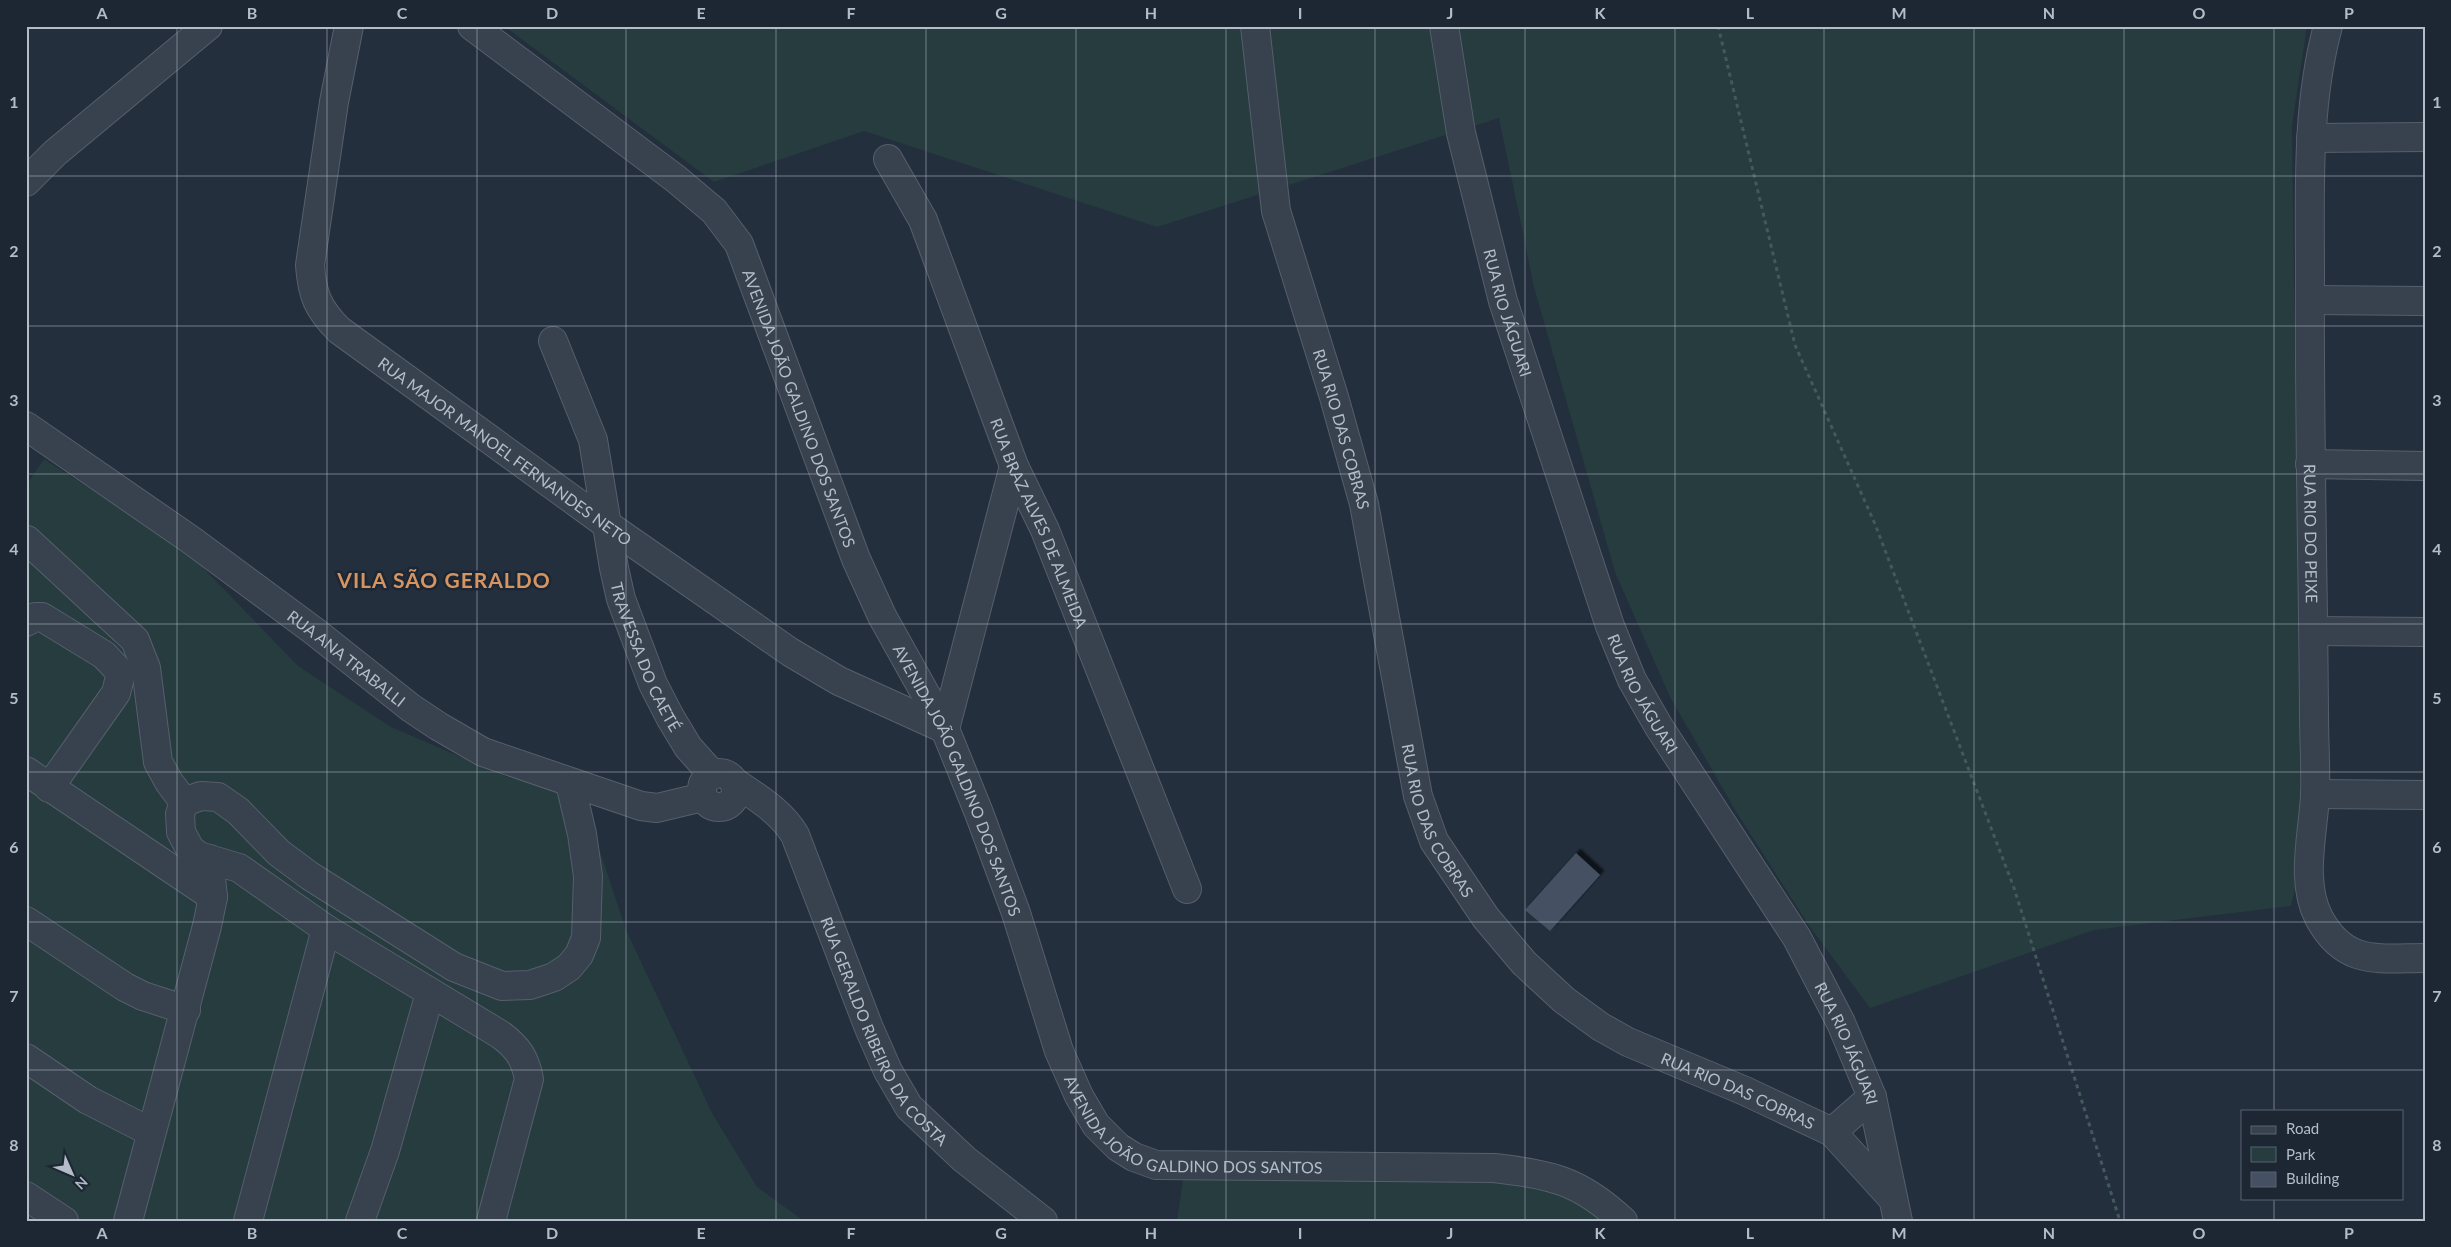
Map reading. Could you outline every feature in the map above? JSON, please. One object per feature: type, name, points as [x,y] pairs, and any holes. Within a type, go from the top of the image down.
[{"type":"street","points":[[26,182],[55,153],[208,26]]},
{"type":"street","name":"RUA MAJOR MANOEL FERNANDES NETO","points":[[349,26],[331,121],[310,265],[311,286],[317,303],[325,316],[340,330],[609,526],[790,652],[839,681],[945,730]]},
{"type":"street","name":"AVENIDA JOÃO GALDINO DOS SANTOS","points":[[472,26],[676,179],[714,211],[739,244],[856,559],[882,616],[945,730],[1016,914],[1059,1050],[1079,1096],[1096,1125],[1118,1147],[1156,1165],[1183,1167],[1494,1168],[1536,1174],[1576,1185],[1604,1202],[1623,1221]]},
{"type":"street","name":"RUA RIO DAS COBRAS","points":[[1255,26],[1273,187],[1280,230],[1334,397],[1364,504],[1418,796],[1434,840],[1486,918],[1524,964],[1564,1000],[1601,1027],[1628,1042],[1745,1091],[1832,1132],[1895,1210]]},
{"type":"street","name":"RUA RIO JÁGUARI","points":[[1444,26],[1461,133],[1503,301],[1610,626],[1632,680],[1659,727],[1797,938],[1841,1023],[1872,1097],[1895,1210]]},
{"type":"street","name":"RUA RIO DO PEIXE","points":[[2328,26],[2318,63],[2311,138],[2310,464],[2315,794],[2310,887],[2318,917],[2335,940],[2347,950],[2368,958],[2425,958]]},
{"type":"street","points":[[2311,138],[2425,137]]},
{"type":"street","name":"RUA BRAZ ALVES DE ALMEIDA","points":[[888,159],[924,220],[1014,466],[1045,530],[1187,890]]},
{"type":"street","points":[[2310,300],[2425,301]]},
{"type":"street","name":"TRAVESSA DO CAETÉ","points":[[553,341],[593,440],[609,526],[614,568],[622,599],[653,684],[688,747],[720,789]]},
{"type":"street","name":"RUA ANA TRABALLI","points":[[26,426],[191,540],[314,631],[411,708],[483,752],[641,806],[657,808],[720,789],[771,808]]},
{"type":"street","points":[[2310,464],[2425,466]]},
{"type":"street","points":[[945,730],[1014,466]]},
{"type":"street","points":[[27,540],[135,640],[146,668],[158,762],[169,782],[184,802]]},
{"type":"street","points":[[26,622],[35,617],[42,617],[104,655],[122,673],[116,693],[50,788]]},
{"type":"street","points":[[2314,631],[2425,632]]},
{"type":"street","points":[[26,772],[212,897]]},
{"type":"street","points":[[184,802],[201,796],[218,797],[238,811],[279,853],[310,876],[454,967],[502,986],[530,985],[554,978],[569,967],[579,955],[586,938],[588,876],[582,834],[570,783]]},
{"type":"street","points":[[2315,794],[2425,795]]},
{"type":"street","points":[[184,802],[180,814],[181,832],[184,841],[199,856],[239,868],[326,929],[501,1035],[520,1051],[526,1064],[529,1079],[491,1221]]},
{"type":"street","name":"RUA GERALDO RIBEIRO DA COSTA","points":[[771,808],[786,821],[795,835],[869,1028],[888,1071],[909,1107],[964,1159],[1043,1221]]},
{"type":"street","points":[[128,1221],[186,1010],[212,897],[209,859]]},
{"type":"street","points":[[26,921],[125,986],[143,996],[186,1010]]},
{"type":"street","points":[[248,1221],[326,929]]},
{"type":"street","points":[[360,1221],[385,1151],[430,993]]},
{"type":"street","points":[[26,1058],[111,1113],[151,1132]]},
{"type":"street","points":[[1832,1132],[1872,1097]]},
{"type":"street","points":[[26,1196],[64,1221]]},
{"type":"path","points":[[1718,26],[1795,345],[1875,524],[2014,888],[2120,1221]]},
{"type":"green space","points":[[504,26],[2307,26],[2292,126],[2301,862],[2291,906],[2094,930],[1870,1008],[1810,927],[1737,813],[1670,697],[1615,572],[1534,287],[1499,118],[1157,227],[864,131],[714,182]]},
{"type":"green space","points":[[44,459],[187,551],[298,666],[391,727],[510,778],[581,793],[626,930],[712,1113],[757,1187],[804,1221],[26,1221],[26,486]]},
{"type":"green space","points":[[1508,1176],[1566,1191],[1610,1221],[1177,1221],[1183,1179]]},
{"type":"building","points":[[1576,853],[1600,875],[1550,931],[1525,910]]},
{"type":"district","name":"VILA SÃO GERALDO","points":[[444,579]]}]
